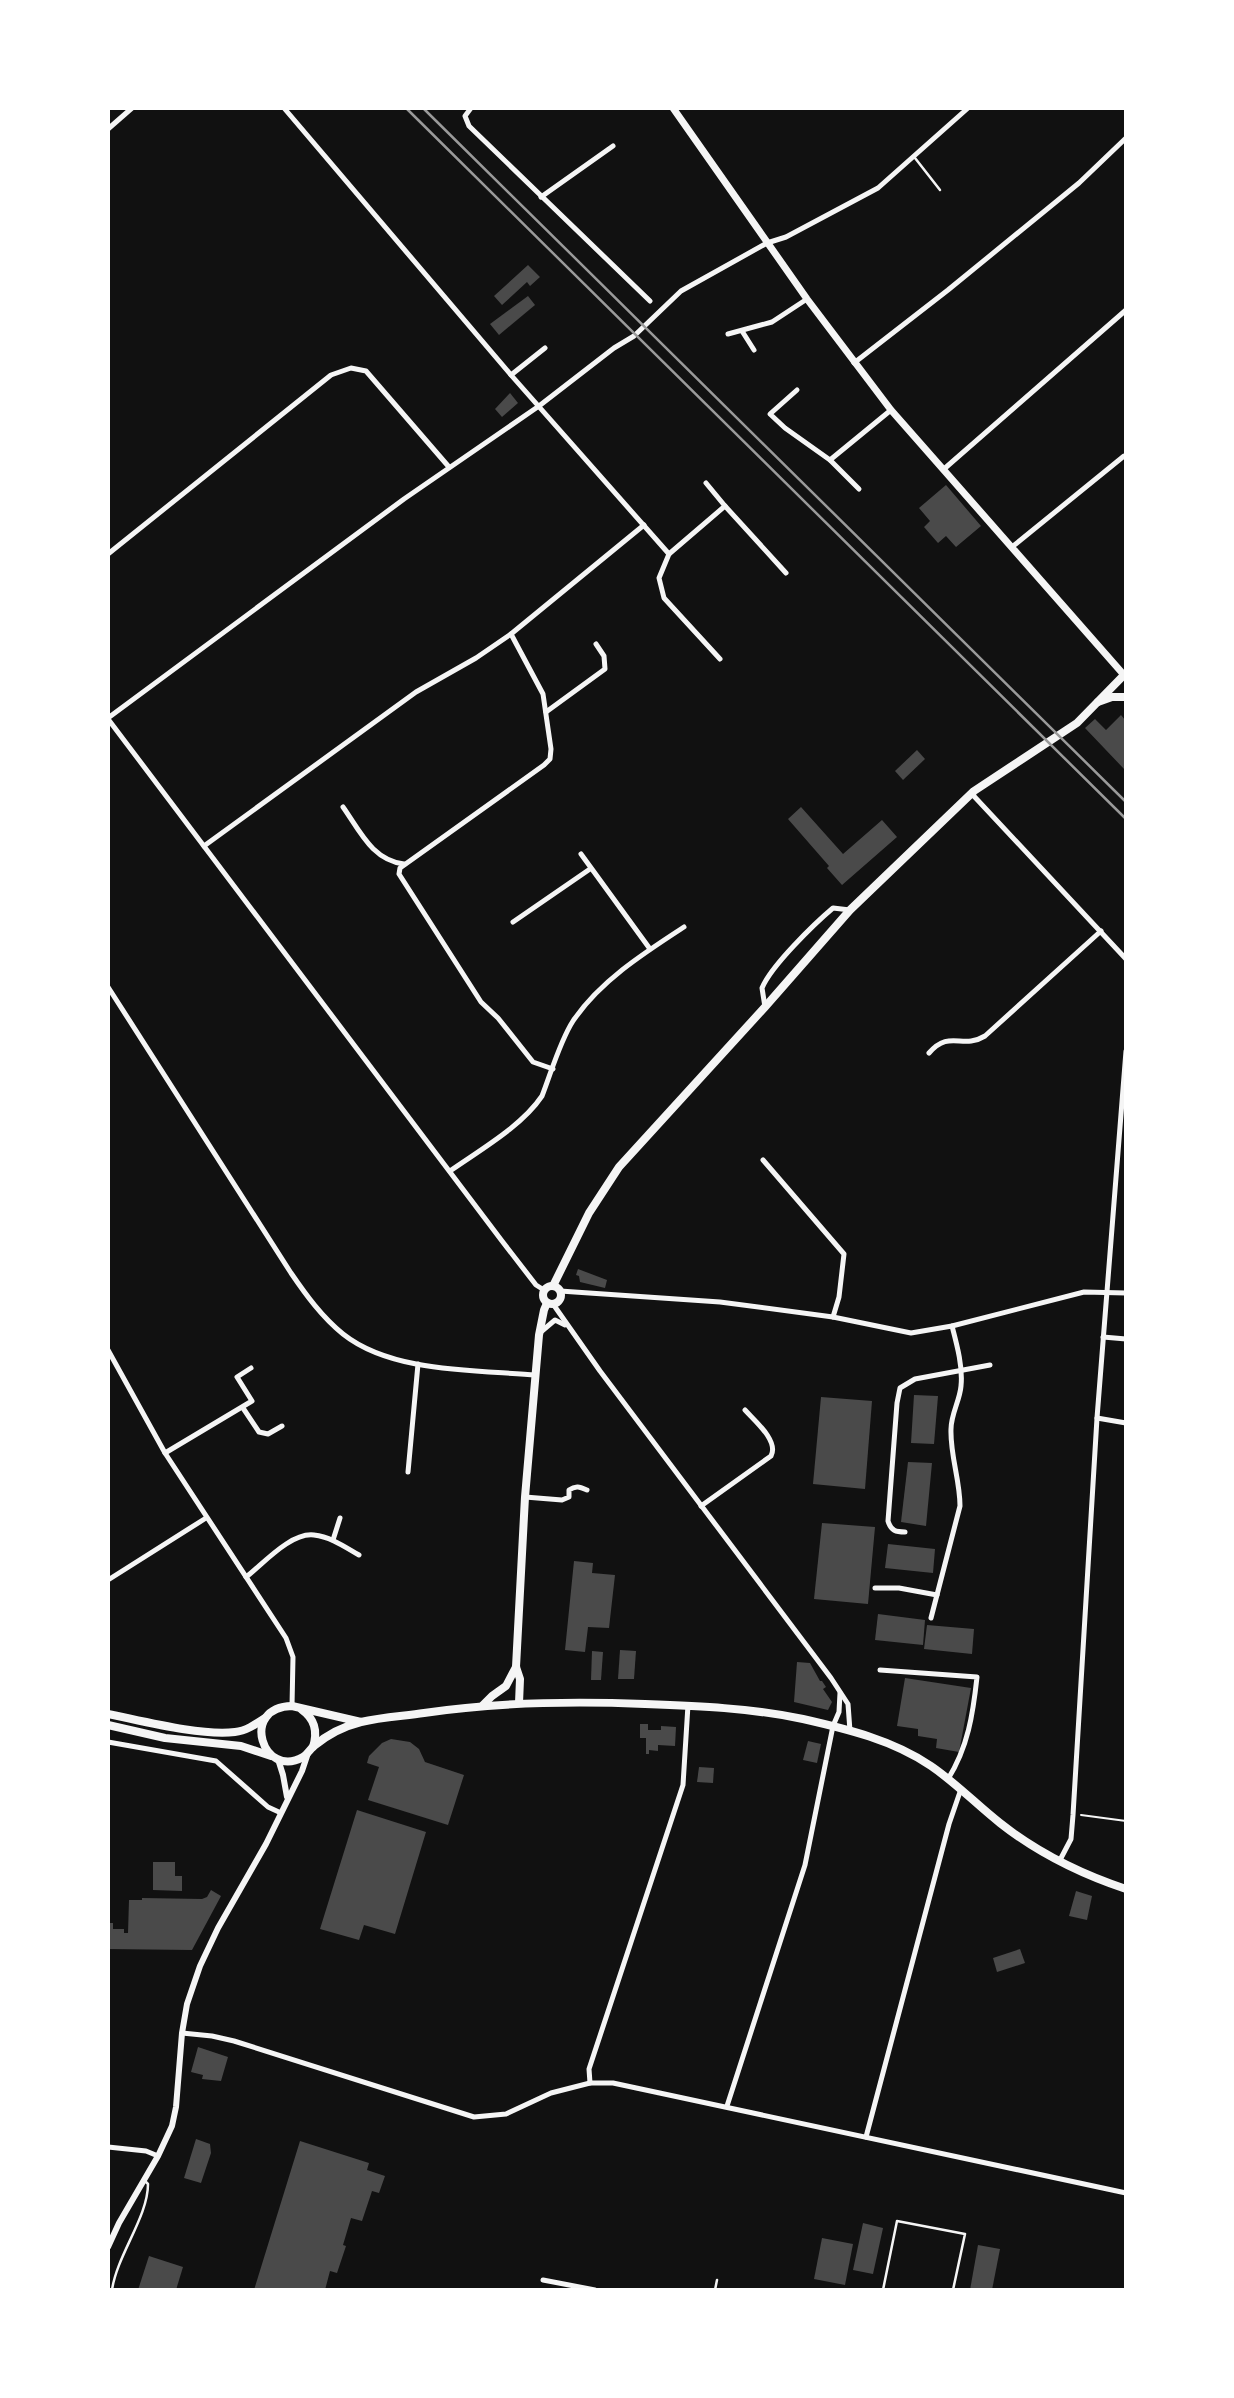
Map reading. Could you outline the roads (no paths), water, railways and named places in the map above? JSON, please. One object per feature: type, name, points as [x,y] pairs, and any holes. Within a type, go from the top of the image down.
[{"type":"main road","points":[[519,1703],[520,1678],[516,1667],[525,1497],[539,1335],[544,1310],[560,1299],[557,1289],[589,1213],[619,1167],[850,910],[971,793],[1077,723],[1125,675],[891,410],[807,299],[673,108]]},
{"type":"main road","points":[[1097,703],[1112,697],[1125,698]]},
{"type":"main road","points":[[550,1304],[542,1296],[544,1290],[548,1286],[557,1289]]},
{"type":"main road","points":[[483,1705],[506,1686],[516,1667]]},
{"type":"main road","points":[[108,1725],[165,1738],[241,1746],[276,1758],[294,1760],[335,1732],[361,1722],[483,1705],[688,1705],[752,1709],[833,1726],[909,1753],[931,1766],[1002,1824],[1044,1854],[1078,1871],[1125,1889]]},
{"type":"main road","points":[[297,1707],[313,1721],[316,1738],[310,1750]]},
{"type":"main road","points":[[108,1714],[186,1729],[234,1732],[245,1730],[277,1708],[297,1707],[361,1722]]},
{"type":"main road","points":[[265,1718],[262,1726],[263,1743],[276,1758]]},
{"type":"street","points":[[108,129],[132,108]]},
{"type":"street","points":[[284,108],[511,375],[669,554]]},
{"type":"street","points":[[544,1290],[532,1280],[108,719],[449,467],[539,406],[614,348],[634,336],[681,291],[767,243],[786,237],[878,188],[915,158],[968,108]]},
{"type":"street","points":[[469,110],[465,120],[469,126],[650,301]]},
{"type":"street","points":[[854,363],[1079,183],[1125,138]]},
{"type":"street","points":[[541,197],[613,146]]},
{"type":"street","points":[[728,334],[772,322],[807,299]]},
{"type":"street","points":[[944,469],[1125,310]]},
{"type":"street","points":[[742,331],[754,350]]},
{"type":"street","points":[[511,375],[545,348]]},
{"type":"street","points":[[108,554],[331,375],[351,368],[366,372],[449,467]]},
{"type":"street","points":[[797,390],[771,414],[785,428],[831,460],[859,489]]},
{"type":"street","points":[[831,460],[891,410]]},
{"type":"street","points":[[1012,547],[1125,457]]},
{"type":"street","points":[[706,483],[786,573]]},
{"type":"street","points":[[720,659],[664,598],[659,578],[669,554],[725,506]]},
{"type":"street","points":[[204,846],[416,692],[476,658],[511,634],[644,525]]},
{"type":"street","points":[[511,634],[543,694],[550,759],[400,868],[399,877],[481,1002],[498,1018],[533,1062],[553,1069]]},
{"type":"street","points":[[546,712],[605,669],[604,656],[596,644]]},
{"type":"street","points":[[971,793],[1125,959]]},
{"type":"street","points":[[343,807],[376,852],[391,863],[405,865]]},
{"type":"street","points":[[581,854],[650,949]]},
{"type":"street","points":[[513,922],[590,869]]},
{"type":"street","points":[[765,1007],[762,988],[772,972],[826,914],[834,908],[850,910]]},
{"type":"street","points":[[450,1171],[530,1111],[542,1096],[572,1022],[600,989],[650,949],[684,927]]},
{"type":"street","points":[[929,1053],[939,1042],[976,1041],[985,1036],[1101,931]]},
{"type":"street","points":[[108,987],[290,1273],[311,1301],[344,1335],[398,1360],[536,1376]]},
{"type":"street","points":[[1060,1860],[1071,1839],[1073,1815],[1097,1418],[1125,1051]]},
{"type":"street","points":[[763,1160],[844,1254],[839,1297],[833,1317]]},
{"type":"street","points":[[557,1289],[720,1301],[833,1317],[911,1333],[953,1326],[1084,1292],[1125,1293]]},
{"type":"street","points":[[550,1304],[848,1704],[850,1731]]},
{"type":"street","points":[[539,1335],[546,1325],[555,1320],[570,1329]]},
{"type":"street","points":[[931,1618],[960,1506],[950,1432],[955,1405],[962,1387],[953,1326]]},
{"type":"street","points":[[1103,1337],[1125,1339]]},
{"type":"street","points":[[108,1350],[165,1453],[286,1638],[293,1657],[297,1707]]},
{"type":"street","points":[[408,1472],[418,1364]]},
{"type":"street","points":[[905,1532],[895,1532],[888,1521],[897,1403],[901,1388],[915,1380],[990,1364]]},
{"type":"street","points":[[165,1453],[251,1401],[237,1377],[251,1368]]},
{"type":"street","points":[[243,1408],[258,1432],[268,1434],[282,1426]]},
{"type":"street","points":[[701,1506],[771,1456],[774,1451],[760,1426],[745,1410]]},
{"type":"street","points":[[1097,1418],[1125,1423]]},
{"type":"street","points":[[525,1497],[562,1500],[569,1497],[569,1490],[573,1487],[587,1490]]},
{"type":"street","points":[[108,1580],[206,1518]]},
{"type":"street","points":[[332,1540],[340,1518]]},
{"type":"street","points":[[246,1577],[287,1542],[312,1534],[332,1540],[359,1555]]},
{"type":"street","points":[[875,1588],[899,1588],[937,1595]]},
{"type":"street","points":[[880,1670],[977,1677],[968,1738],[961,1758],[948,1779]]},
{"type":"street","points":[[727,2106],[805,1865],[833,1726],[839,1712],[840,1693]]},
{"type":"street","points":[[590,2083],[589,2069],[682,1786],[688,1705]]},
{"type":"street","points":[[108,1742],[216,1761],[268,1807],[281,1813]]},
{"type":"street","points":[[108,2247],[117,2224],[158,2156],[172,2126],[187,2004],[200,1966],[218,1928],[266,1844],[310,1750]]},
{"type":"street","points":[[276,1758],[283,1775],[287,1799]]},
{"type":"street","points":[[866,2137],[949,1824],[961,1790]]},
{"type":"street","points":[[182,2033],[234,2041],[474,2117],[506,2113],[551,2093],[590,2083],[613,2083],[1125,2193]]},
{"type":"street","points":[[108,2147],[146,2151],[158,2156]]},
{"type":"street","points":[[543,2280],[595,2290]]},
{"type":"lane","points":[[915,158],[940,190]]},
{"type":"lane","points":[[112,2290],[146,2200],[149,2184],[143,2180]]},
{"type":"lane","points":[[883,2290],[897,2221],[965,2234],[953,2290]]},
{"type":"lane","points":[[715,2290],[718,2280]]},
{"type":"railway","points":[[406,108],[1126,819]]},
{"type":"railway","points":[[423,108],[1126,802]]}]
